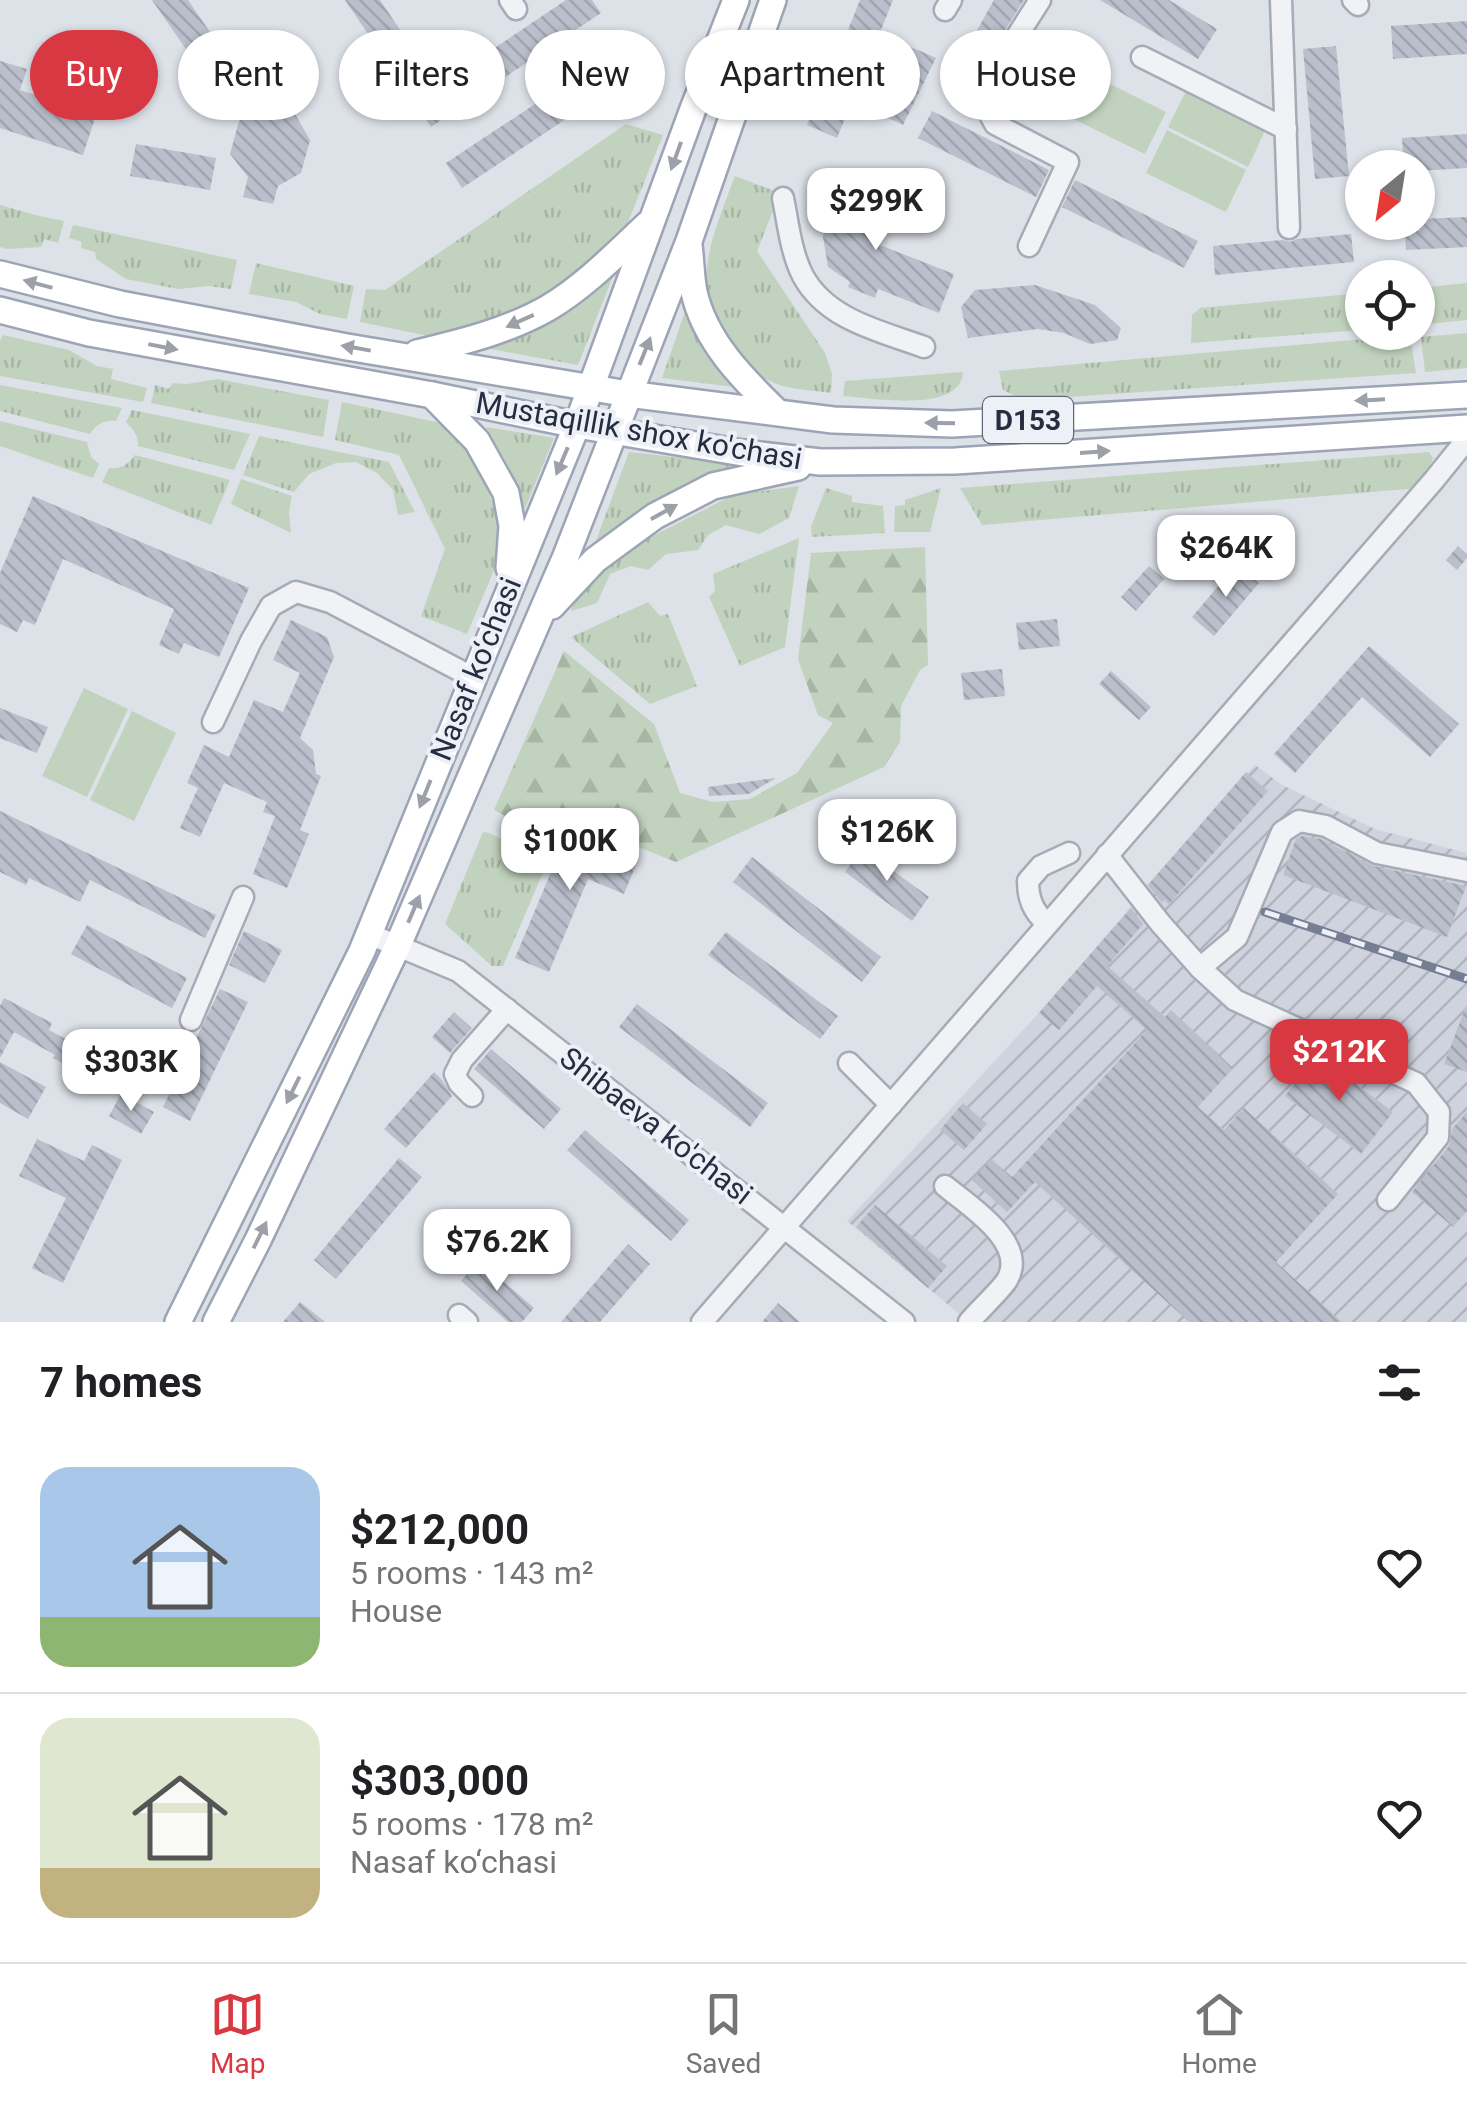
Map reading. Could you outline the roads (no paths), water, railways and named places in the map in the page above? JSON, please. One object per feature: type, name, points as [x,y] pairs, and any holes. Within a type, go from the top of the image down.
[{"type":"main road","name":"Nasaf ko‘chasi","points":[[724,30],[736,0]]},
{"type":"main road","name":"Nasaf ko‘chasi","points":[[762,30],[773,0]]},
{"type":"main road","name":"Nasaf ko‘chasi","points":[[178,1322],[368,934],[577,425],[689,120]]},
{"type":"main road","name":"Nasaf ko‘chasi","points":[[216,1322],[398,945],[566,556],[689,241],[729,120]]},
{"type":"main road","points":[[405,357],[502,329],[545,310],[575,289],[652,220]]},
{"type":"main road","points":[[689,241],[694,294],[716,345],[777,412]]},
{"type":"main road","name":"Mustaqillik shox ko'chasi","points":[[0,274],[120,304],[405,357],[628,394],[833,420],[952,424],[1467,395]]},
{"type":"main road","name":"Mustaqillik shox ko'chasi","points":[[0,310],[90,333],[577,425],[820,462],[955,462],[1467,428]]},
{"type":"main road","points":[[432,395],[477,441],[506,493],[512,546],[505,597]]},
{"type":"main road","points":[[538,620],[595,560],[655,516],[713,486],[820,462]]},
{"type":"street","points":[[1029,246],[1068,162],[996,124],[986,107],[989,80],[1040,0]]},
{"type":"street","points":[[1281,0],[1290,228]]},
{"type":"street","points":[[1142,57],[1286,129]]},
{"type":"street","points":[[783,198],[803,276],[825,304],[854,322],[924,347]]},
{"type":"street","points":[[702,1322],[1467,439]]},
{"type":"street","points":[[213,722],[251,640],[272,606],[296,592],[330,602],[472,678]]},
{"type":"street","points":[[1200,968],[1237,937],[1282,832],[1299,821],[1326,826],[1377,852],[1467,871]]},
{"type":"street","points":[[1047,924],[1036,914],[1028,895],[1028,881],[1041,866],[1069,854]]},
{"type":"street","points":[[1106,856],[1200,968],[1235,1000],[1416,1084],[1439,1112],[1438,1137],[1388,1200]]},
{"type":"street","points":[[191,1020],[242,897]]},
{"type":"street","name":"Shibaeva ko'chasi","points":[[368,934],[458,970],[904,1322]]},
{"type":"street","points":[[472,1096],[456,1074],[462,1060],[507,1009]]},
{"type":"street","points":[[849,1063],[891,1105]]},
{"type":"street","points":[[945,1186],[998,1230],[1011,1255],[1009,1278],[969,1322]]},
{"type":"railway","points":[[1265,912],[1467,979]]}]
